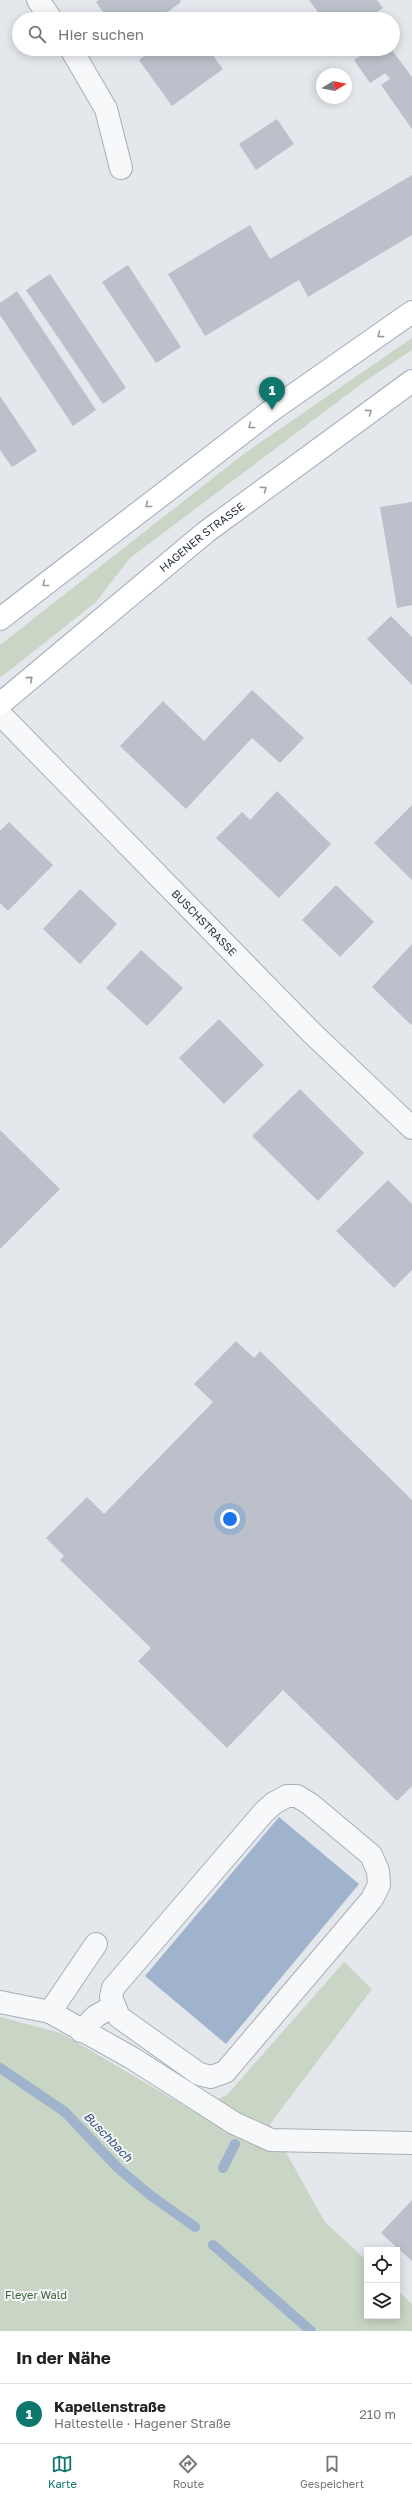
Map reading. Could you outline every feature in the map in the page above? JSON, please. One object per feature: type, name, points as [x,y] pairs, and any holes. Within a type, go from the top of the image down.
[{"type":"main road","points":[[0,619],[272,410],[412,312]]},
{"type":"main road","name":"HAGENER STRASSE","points":[[0,704],[206,532],[412,381]]},
{"type":"street","points":[[38,0],[46,12]]},
{"type":"street","points":[[75,56],[106,109],[121,168]]},
{"type":"street","name":"BUSCHSTRASSE","points":[[0,714],[312,1033],[412,1128]]},
{"type":"street","points":[[287,1796],[297,1796],[310,1804],[371,1855],[378,1872],[379,1885],[372,1899],[226,2072],[211,2077],[199,2074],[119,2017],[114,2006],[111,1996],[113,1988],[123,1975],[274,1802],[287,1796]]},
{"type":"street","points":[[50,2012],[96,1944]]},
{"type":"street","points":[[0,2002],[50,2012],[81,2031],[132,2058],[234,2123],[271,2140],[412,2143]]},
{"type":"street","points":[[81,2031],[96,2016],[114,2006]]},
{"type":"green space","points":[[412,338],[412,350],[364,382],[130,558],[96,602],[0,678],[0,645],[245,453]]},
{"type":"green space","name":"Fleyer Wald","points":[[344,1962],[372,1989],[270,2124],[325,2222],[364,2258],[364,2319],[400,2319],[400,2293],[412,2304],[412,2331],[0,2331],[0,2017],[61,2033],[205,2118],[218,2099],[227,2095]]},
{"type":"water","points":[[279,1817],[359,1884],[226,2044],[145,1976]]},
{"type":"building","points":[[99,0],[180,0],[181,2],[167,12],[103,12],[96,2]]},
{"type":"building","points":[[309,0],[377,0],[383,8],[377,12],[318,12]]},
{"type":"building","points":[[144,56],[213,56],[223,69],[172,106],[139,60]]},
{"type":"building","points":[[360,56],[396,56],[412,77],[412,129],[381,85],[390,79],[385,73],[370,83],[354,60]]},
{"type":"building","points":[[277,119],[294,144],[256,170],[239,144]]},
{"type":"building","points":[[412,175],[412,235],[308,297],[299,280],[205,336],[168,274],[250,225],[270,259]]},
{"type":"building","points":[[128,265],[181,347],[156,363],[102,282]]},
{"type":"building","points":[[50,274],[126,388],[103,404],[26,290]]},
{"type":"building","points":[[17,291],[96,410],[73,426],[0,315],[0,303]]},
{"type":"building","points":[[0,396],[37,451],[12,467],[0,450]]},
{"type":"building","points":[[412,502],[412,605],[397,608],[380,507]]},
{"type":"building","points":[[391,616],[412,637],[412,685],[367,639]]},
{"type":"building","points":[[252,690],[304,738],[280,763],[252,738],[186,809],[120,746],[163,701],[204,741]]},
{"type":"building","points":[[277,791],[331,844],[279,898],[216,838],[242,812],[250,820]]},
{"type":"building","points":[[412,805],[412,880],[374,843]]},
{"type":"building","points":[[9,822],[53,865],[8,911],[0,903],[0,831]]},
{"type":"building","points":[[336,885],[374,922],[340,957],[302,920]]},
{"type":"building","points":[[80,889],[117,924],[80,964],[43,929]]},
{"type":"building","points":[[412,944],[412,1024],[411,1025],[372,987]]},
{"type":"building","points":[[141,950],[183,988],[147,1026],[106,988]]},
{"type":"building","points":[[219,1019],[264,1065],[224,1104],[179,1058]]},
{"type":"building","points":[[300,1089],[364,1153],[318,1201],[252,1136]]},
{"type":"building","points":[[0,1130],[60,1189],[0,1249]]},
{"type":"building","points":[[388,1180],[412,1204],[412,1270],[394,1288],[336,1231]]},
{"type":"building","points":[[236,1341],[254,1358],[260,1351],[412,1500],[412,1786],[397,1801],[283,1690],[227,1748],[138,1661],[151,1648],[60,1560],[64,1556],[46,1538],[87,1497],[104,1514],[213,1402],[194,1384]]},
{"type":"building","points":[[412,2200],[412,2261],[400,2250],[400,2247],[396,2247],[381,2233]]},
{"type":"waterway","name":"Buschbach","points":[[0,2068],[65,2112],[118,2168],[150,2195],[195,2227]]},
{"type":"waterway","points":[[223,2168],[235,2144]]},
{"type":"waterway","name":"Buschbach","points":[[213,2245],[311,2331]]},
{"type":"place","name":"Kapellenstraße","points":[[272,410]]}]
